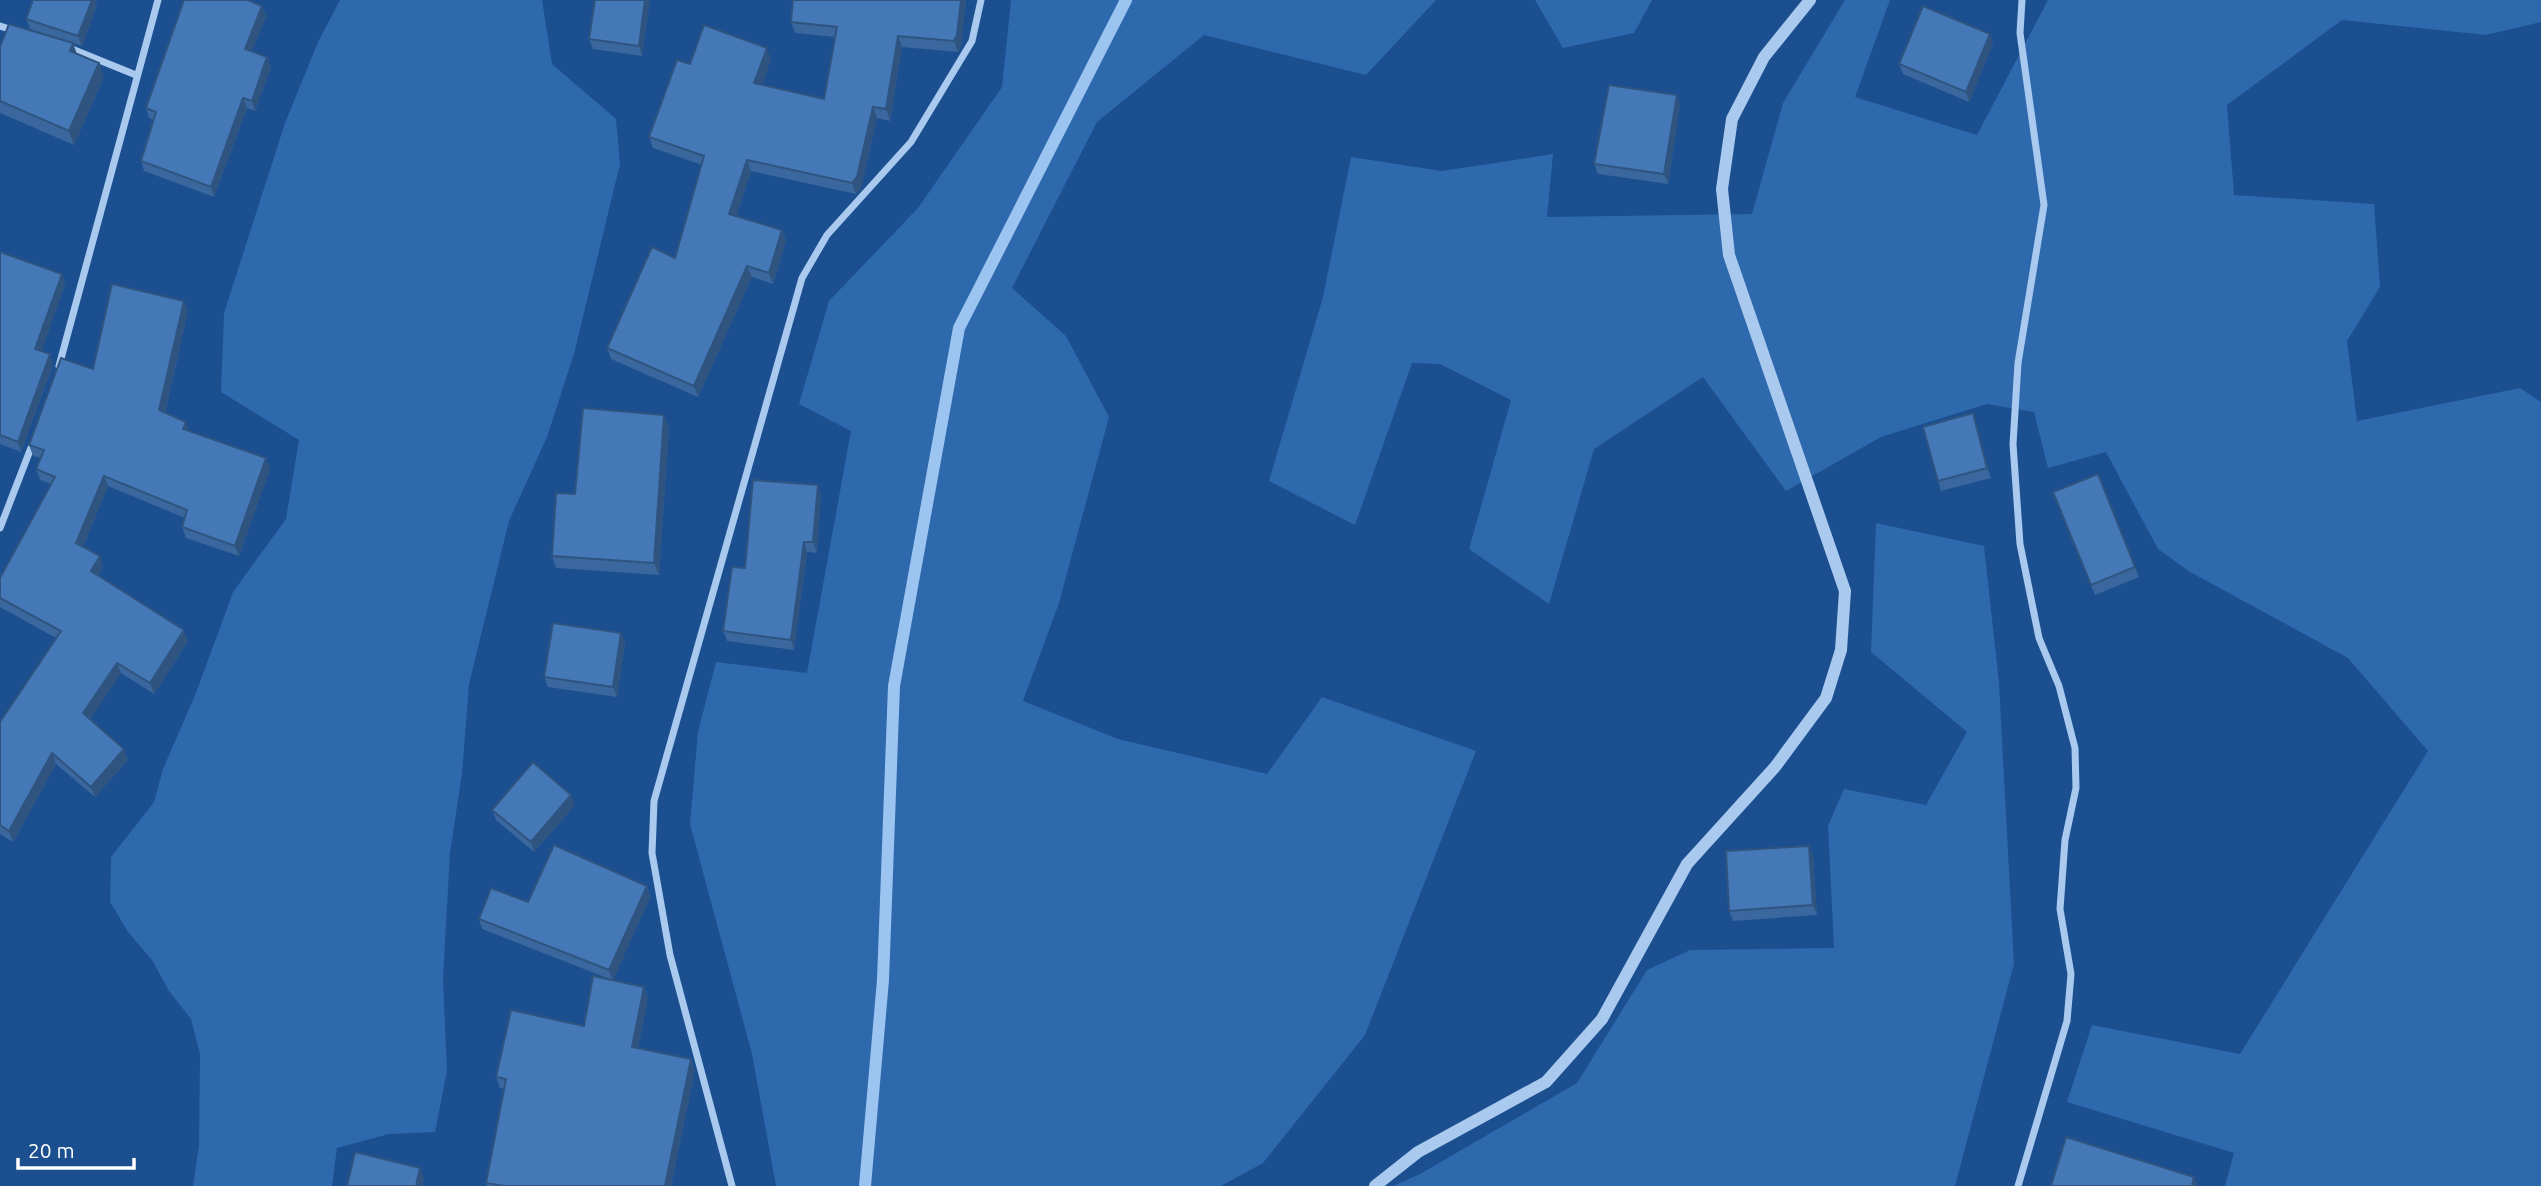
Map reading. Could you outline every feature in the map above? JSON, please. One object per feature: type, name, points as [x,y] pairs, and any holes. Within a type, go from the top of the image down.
[{"type":"street","points":[[57,372],[158,0]]},
{"type":"street","points":[[732,1186],[670,955],[652,853],[654,801],[802,278],[827,235],[911,142],[972,41],[981,0]]},
{"type":"street","points":[[1374,1186],[1418,1152],[1546,1082],[1602,1019],[1687,864],[1775,767],[1826,698],[1841,650],[1845,591],[1729,255],[1722,189],[1732,119],[1764,57],[1810,0]]},
{"type":"street","points":[[2018,1186],[2034,1141],[2067,1021],[2071,974],[2060,909],[2061,879],[2076,788],[2075,748],[2059,686],[2039,638],[2020,544],[2013,444],[2018,363],[2044,205],[2020,33],[2022,0]]},
{"type":"street","points":[[0,26],[24,33]]},
{"type":"street","points":[[61,45],[136,75]]},
{"type":"street","points":[[1,523],[39,425]]},
{"type":"shaded area","points":[[340,0],[542,0],[552,64],[616,119],[620,164],[574,354],[547,437],[509,521],[469,684],[462,773],[450,853],[443,978],[447,1071],[435,1132],[389,1134],[337,1148],[332,1186],[193,1186],[199,1146],[200,1054],[191,1019],[169,991],[152,960],[128,932],[110,902],[111,857],[154,802],[163,769],[196,693],[233,592],[286,519],[299,440],[221,392],[224,313],[285,123],[318,42]]},
{"type":"shaded area","points":[[1011,0],[1436,0],[1366,75],[1204,35],[1097,122],[1012,288],[1066,336],[1109,417],[1059,603],[1023,701],[1118,739],[1267,774],[1322,697],[1476,751],[1365,1035],[1263,1163],[1221,1186],[776,1186],[752,1054],[690,824],[698,732],[716,662],[807,673],[851,431],[799,404],[829,301],[918,208],[1002,87]]},
{"type":"shaded area","points":[[1535,0],[1652,0],[1634,33],[1563,48]]},
{"type":"shaded area","points":[[1845,0],[1890,0],[1855,97],[1977,135],[2048,0],[2541,0],[2541,22],[2486,35],[2342,20],[2227,105],[2234,195],[2374,204],[2380,287],[2347,341],[2357,421],[2520,388],[2541,402],[2541,1186],[2225,1186],[2234,1153],[2067,1102],[2092,1025],[2240,1054],[2428,751],[2348,658],[2190,572],[2158,549],[2106,452],[2048,468],[2034,412],[1987,404],[1881,437],[1786,491],[1703,377],[1594,449],[1549,604],[1469,549],[1511,400],[1440,364],[1412,363],[1355,525],[1269,481],[1323,297],[1351,157],[1442,171],[1553,154],[1547,217],[1752,214],[1783,103]]},
{"type":"shaded area","points":[[1876,523],[1984,546],[1999,683],[2014,964],[1955,1186],[1393,1186],[1420,1174],[1577,1083],[1647,970],[1690,950],[1834,948],[1828,826],[1844,789],[1926,805],[1967,732],[1871,652]]},
{"type":"building","points":[[33,0],[92,0],[78,36],[26,19]]},
{"type":"building","points":[[184,0],[248,0],[262,6],[245,49],[267,57],[252,101],[243,98],[211,187],[141,161],[156,112],[146,108]]},
{"type":"building","points":[[595,0],[645,0],[639,46],[589,39]]},
{"type":"building","points":[[793,0],[961,0],[954,41],[898,36],[886,109],[873,107],[857,177],[852,183],[747,160],[729,214],[782,230],[769,273],[747,266],[694,386],[607,348],[652,247],[675,258],[704,156],[649,137],[677,60],[690,64],[704,25],[767,48],[754,83],[824,99],[837,27],[791,22]]},
{"type":"building","points":[[1923,6],[1990,34],[1966,92],[1899,64]]},
{"type":"building","points":[[9,24],[73,43],[70,51],[99,63],[69,131],[0,101],[0,47]]},
{"type":"building","points":[[1609,85],[1677,95],[1664,174],[1594,164]]},
{"type":"building","points":[[0,252],[62,274],[35,349],[50,354],[18,442],[0,435]]},
{"type":"building","points":[[112,284],[184,301],[159,410],[186,422],[183,429],[266,458],[235,546],[182,527],[187,510],[104,476],[76,543],[100,556],[91,571],[184,630],[150,683],[117,663],[83,713],[124,749],[91,787],[52,753],[9,831],[0,825],[0,722],[61,631],[0,598],[0,578],[55,477],[36,469],[44,450],[29,445],[61,358],[93,369]]},
{"type":"building","points":[[583,408],[664,415],[654,563],[552,556],[556,493],[575,494]]},
{"type":"building","points":[[1973,413],[1987,468],[1938,481],[1923,427]]},
{"type":"building","points":[[2098,474],[2135,567],[2091,585],[2053,492]]},
{"type":"building","points":[[753,480],[818,485],[813,542],[804,542],[791,640],[723,631],[732,567],[745,568]]},
{"type":"building","points":[[553,623],[621,633],[613,687],[544,677]]},
{"type":"building","points":[[533,762],[571,795],[531,842],[492,810]]},
{"type":"building","points":[[554,845],[647,886],[609,970],[479,919],[491,888],[528,902]]},
{"type":"building","points":[[1809,846],[1813,905],[1729,911],[1726,851]]},
{"type":"building","points":[[593,976],[644,987],[632,1047],[691,1059],[665,1186],[505,1186],[486,1183],[506,1079],[496,1077],[511,1010],[584,1026]]},
{"type":"building","points":[[2066,1137],[2194,1177],[2192,1186],[2051,1186]]},
{"type":"building","points":[[355,1152],[420,1168],[416,1186],[347,1186]]},
{"type":"waterway","points":[[865,1186],[883,980],[894,686],[959,328],[1126,0]]}]
